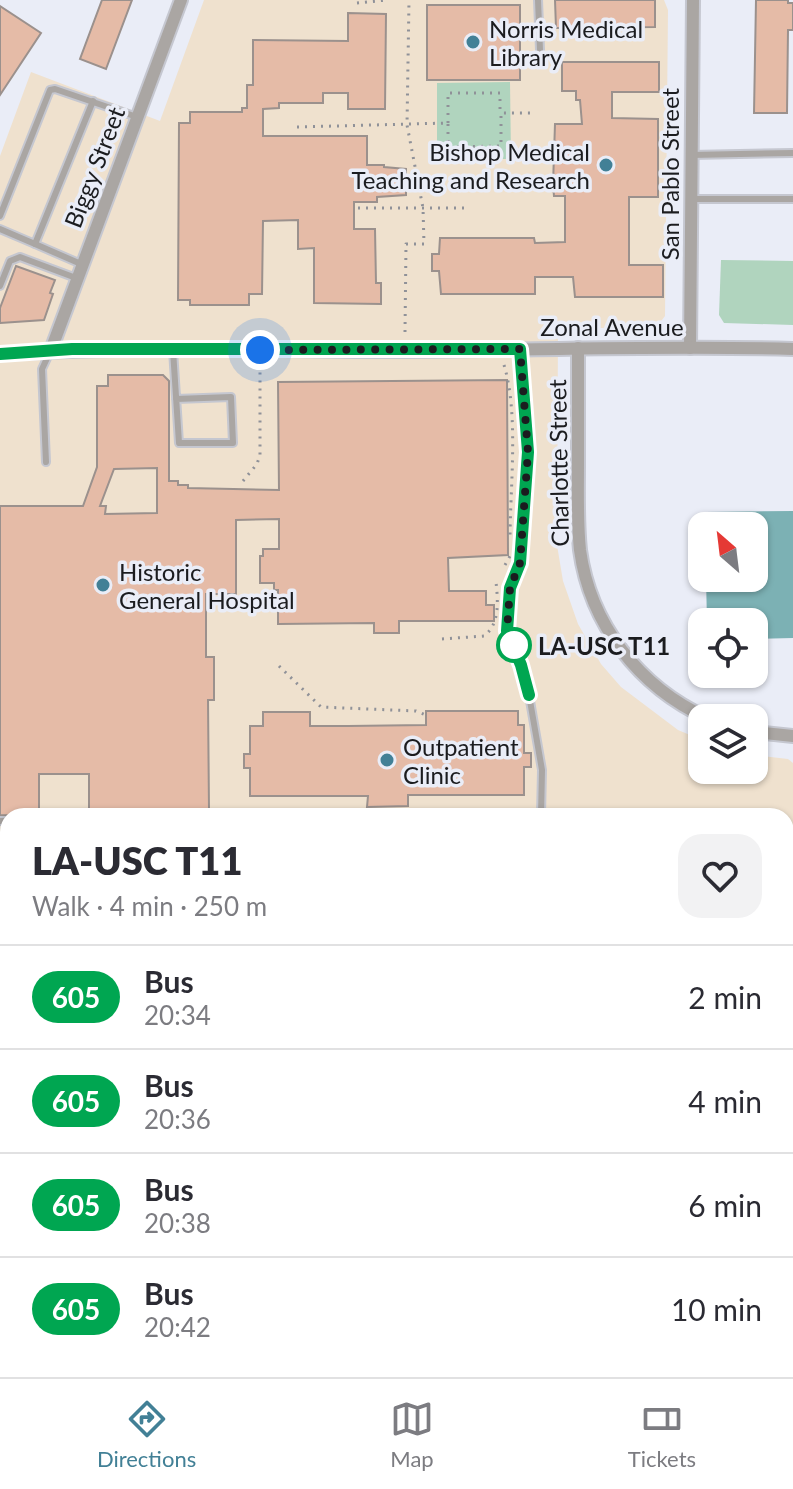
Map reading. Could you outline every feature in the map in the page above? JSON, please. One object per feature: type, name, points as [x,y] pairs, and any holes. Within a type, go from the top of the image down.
[{"type":"street","name":"Biggy Street","points":[[51,350],[181,0]]},
{"type":"street","name":"San Pablo Street","points":[[690,348],[693,0]]},
{"type":"street","name":"Charlotte Street","points":[[578,348],[578,529],[589,589],[610,634],[642,674],[664,693],[688,707]]},
{"type":"street","name":"Zonal Avenue","points":[[0,354],[51,350],[793,349]]},
{"type":"street","points":[[768,733],[793,736]]},
{"type":"lane","points":[[538,0],[540,50]]},
{"type":"lane","points":[[0,216],[46,93],[55,89],[137,117]]},
{"type":"lane","points":[[35,244],[93,101]]},
{"type":"lane","points":[[691,155],[793,153]]},
{"type":"lane","points":[[691,199],[793,199]]},
{"type":"lane","points":[[0,229],[81,264]]},
{"type":"lane","points":[[0,286],[10,261],[20,257],[76,278]]},
{"type":"lane","points":[[520,349],[528,452],[520,563],[510,588],[507,631],[529,695],[542,770],[541,808]]},
{"type":"lane","points":[[46,462],[42,369],[51,350]]},
{"type":"lane","points":[[173,350],[176,399],[179,443],[233,443],[231,397],[176,399]]},
{"type":"path","points":[[357,3],[387,0]]},
{"type":"path","points":[[405,332],[406,244],[424,244],[423,208],[407,125],[409,0]]},
{"type":"path","points":[[448,93],[500,93],[501,146],[448,147],[448,123],[448,93]]},
{"type":"path","points":[[501,113],[535,113]]},
{"type":"path","points":[[297,127],[448,123]]},
{"type":"path","points":[[358,208],[466,208]]},
{"type":"path","points":[[504,365],[509,381],[511,437],[510,541]]},
{"type":"path","points":[[243,481],[257,464],[260,455],[260,367]]},
{"type":"path","points":[[505,565],[510,556]]},
{"type":"path","points":[[442,639],[489,634],[496,620],[496,582]]},
{"type":"path","points":[[279,666],[321,707],[416,711],[426,715]]},
{"type":"path","points":[[0,900],[0,915]]},
{"type":"shaded area","points":[[204,0],[664,0],[668,10],[665,316],[659,324],[650,328],[558,328],[557,545],[563,581],[578,624],[601,664],[621,687],[688,734],[688,784],[768,784],[768,757],[788,759],[793,763],[793,808],[0,808],[0,156],[31,72],[160,121]]},
{"type":"green space","points":[[510,82],[511,159],[437,159],[437,83]]},
{"type":"green space","points":[[721,260],[793,261],[793,325],[724,323],[719,315]]},
{"type":"water","points":[[793,511],[793,638],[768,639],[768,608],[707,608],[706,592],[768,592],[768,512],[706,512]]},
{"type":"building","points":[[102,0],[132,0],[106,69],[80,59]]},
{"type":"building","points":[[555,0],[655,0],[655,27],[556,28]]},
{"type":"building","points":[[756,0],[788,0],[788,3],[793,3],[793,30],[788,30],[787,113],[754,113]]},
{"type":"building","name":"Norris Medical Library","points":[[427,5],[520,5],[520,80],[427,80]]},
{"type":"building","points":[[0,6],[41,33],[0,95]]},
{"type":"building","points":[[348,13],[386,14],[385,109],[348,109],[348,93],[323,93],[323,103],[279,103],[279,108],[263,109],[263,136],[367,136],[367,165],[406,169],[406,195],[377,197],[377,202],[354,202],[354,229],[375,229],[376,283],[381,283],[381,304],[314,303],[314,248],[298,249],[298,220],[263,221],[262,294],[249,294],[249,305],[190,305],[190,300],[178,300],[179,123],[190,123],[190,112],[242,112],[242,108],[247,108],[247,85],[253,85],[253,40],[348,41]]},
{"type":"building","points":[[562,62],[659,62],[659,92],[612,92],[612,118],[658,119],[658,197],[629,197],[629,265],[663,265],[663,297],[575,297],[573,277],[535,277],[535,294],[441,294],[439,271],[432,271],[432,254],[439,254],[440,238],[534,238],[535,243],[565,242],[565,196],[554,196],[553,185],[555,124],[582,124],[576,91],[562,91]]},
{"type":"building","points":[[16,266],[55,280],[44,320],[0,323],[0,308]]},
{"type":"building","points":[[108,375],[163,375],[169,381],[169,481],[178,481],[178,485],[188,485],[188,488],[279,490],[278,382],[507,380],[508,555],[448,558],[449,591],[486,591],[486,605],[494,605],[494,621],[399,621],[399,633],[374,633],[374,623],[278,624],[278,590],[274,590],[274,583],[260,583],[260,556],[263,556],[263,549],[279,549],[279,519],[236,520],[236,594],[206,594],[206,657],[214,657],[214,700],[208,700],[209,808],[89,808],[89,774],[39,774],[39,808],[0,808],[0,506],[83,506],[97,467],[97,386],[108,386]],"holes":[[[157,468],[157,513],[105,514],[106,506],[100,506],[114,469]]]},
{"type":"building","name":"Outpatient Clinic","points":[[426,711],[518,711],[518,725],[524,725],[524,753],[531,753],[531,767],[524,767],[524,795],[408,795],[408,806],[367,807],[368,796],[250,796],[250,768],[244,768],[244,754],[250,754],[250,726],[263,726],[263,712],[310,712],[310,726],[348,726],[426,725]]},
{"type":"bus line","name":"605","points":[[0,354],[72,349],[520,349],[528,452],[520,563],[510,588],[507,631],[529,695]]},
{"type":"place","name":"Norris Medical Library","points":[[473,42]]},
{"type":"place","name":"Bishop Medical Teaching and Research","points":[[606,165]]},
{"type":"place","name":"Historic General Hospital","points":[[103,585]]},
{"type":"place","name":"LA-USC T11","points":[[514,645]]},
{"type":"place","name":"Outpatient Clinic","points":[[387,760]]},
{"type":"route","points":[[260,350],[520,349],[528,452],[520,563],[510,588],[507,631],[515,648],[514,645]]}]
